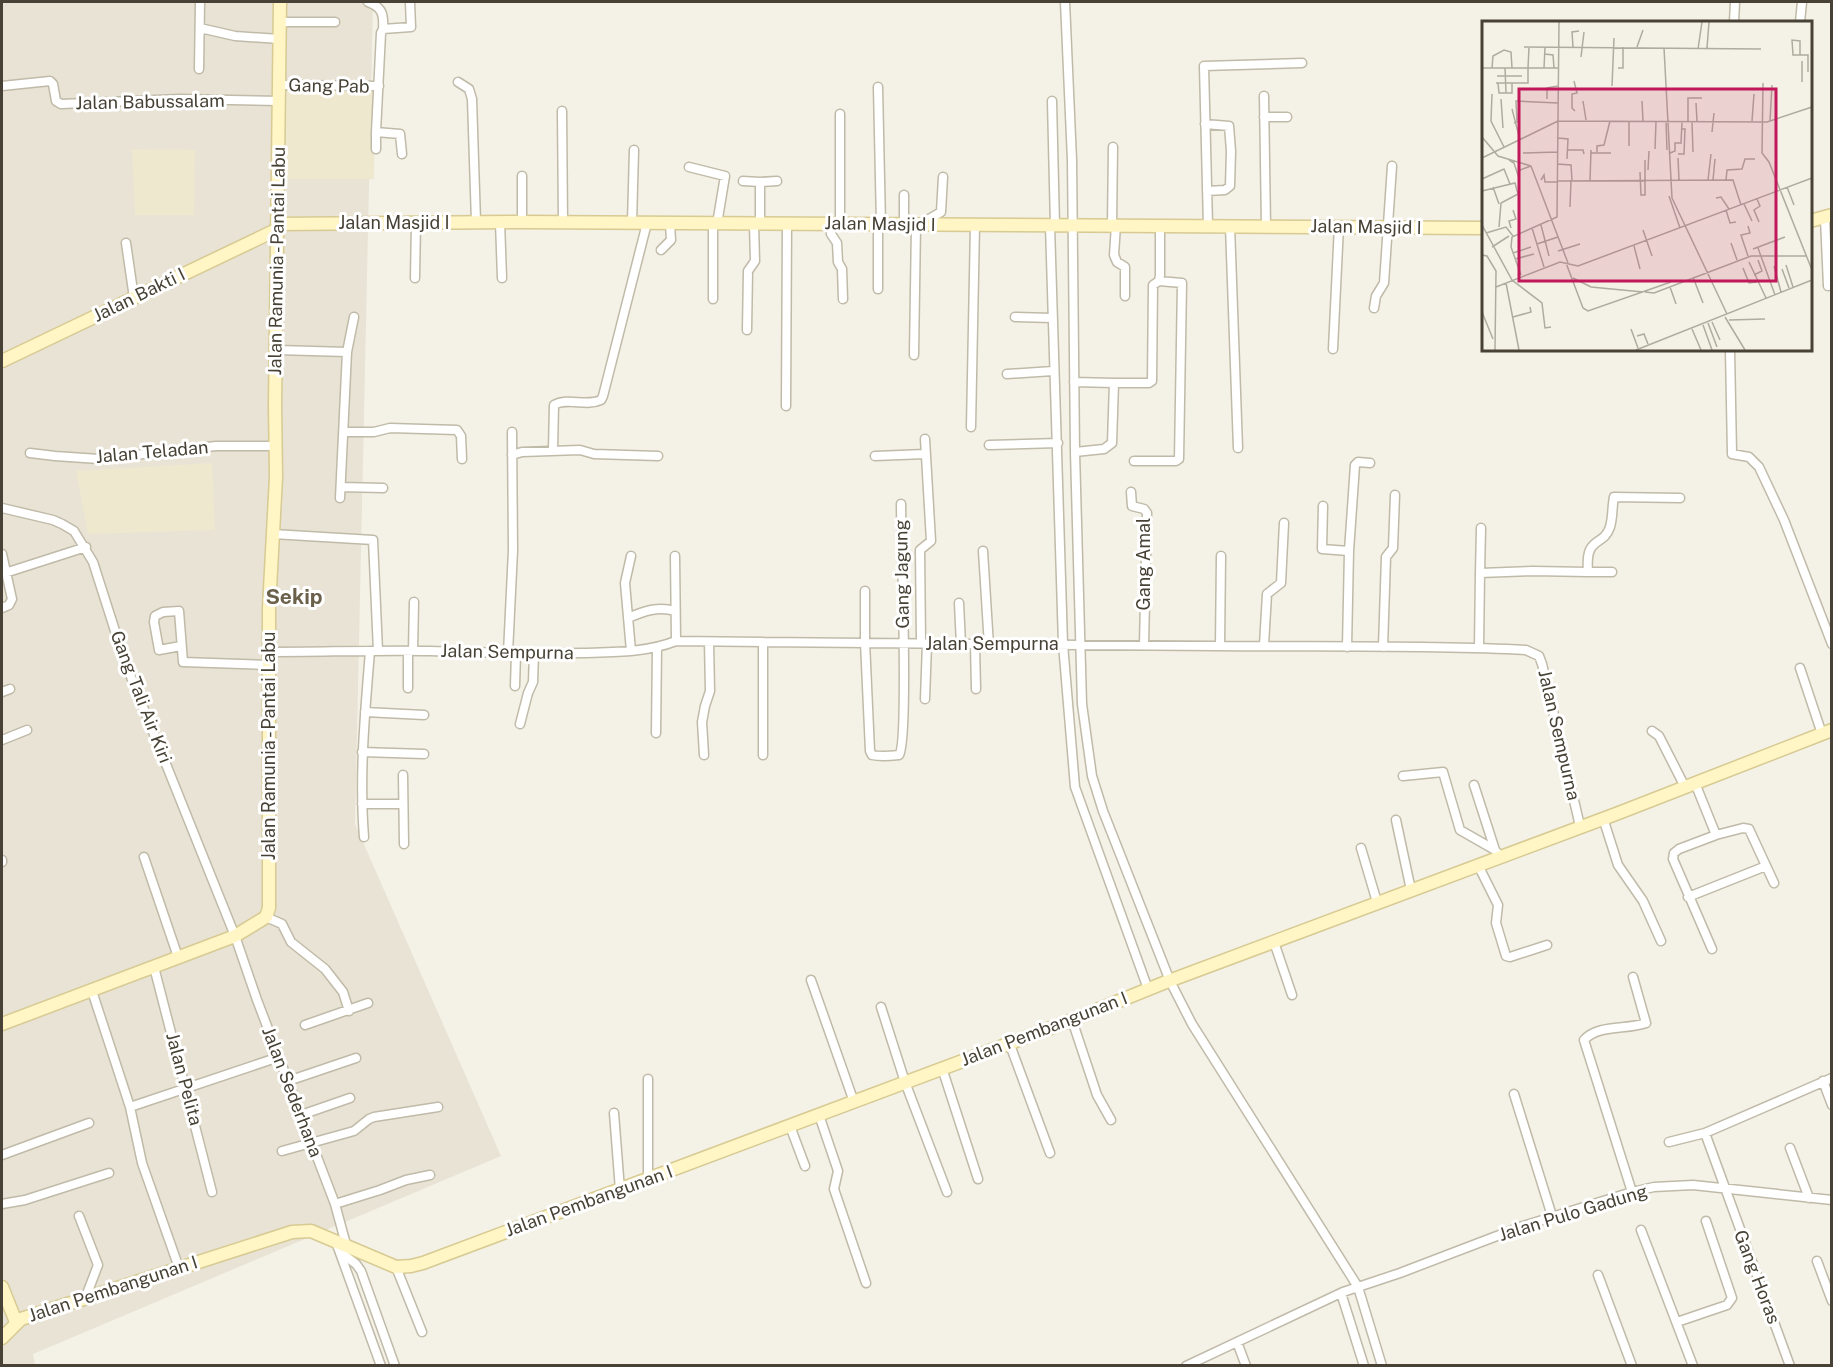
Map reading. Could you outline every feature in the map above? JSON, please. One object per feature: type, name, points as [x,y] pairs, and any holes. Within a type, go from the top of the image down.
[{"type":"main road","name":"Jalan Ramunia - Pantai Labu","points":[[266,917],[269,908],[269,608],[277,350],[280,2]]},
{"type":"main road","points":[[1812,220],[1828,216]]},
{"type":"main road","name":"Jalan Masjid I","points":[[277,227],[522,222],[1482,228]]},
{"type":"main road","name":"Jalan Bakti I","points":[[2,358],[134,298],[277,227]]},
{"type":"main road","name":"Jalan Pembangunan I","points":[[16,1322],[292,1232],[311,1232],[341,1247],[396,1267],[423,1263],[1072,1020],[1161,984],[1478,865],[1498,853],[1603,818],[1827,732]]},
{"type":"main road","points":[[2,1024],[235,936],[266,917]]},
{"type":"main road","points":[[2,1287],[16,1322],[2,1338]]},
{"type":"street","points":[[199,69],[200,2]]},
{"type":"street","points":[[368,2],[382,10],[383,29],[376,149]]},
{"type":"street","points":[[383,29],[411,27],[410,2]]},
{"type":"street","points":[[1065,2],[1061,226],[1052,318],[1061,498],[1065,644],[1075,787],[1161,984],[1192,1024],[1356,1288],[1382,1365]]},
{"type":"street","points":[[1734,21],[1735,2]]},
{"type":"street","points":[[1800,21],[1802,2]]},
{"type":"street","points":[[280,22],[335,22]]},
{"type":"street","points":[[200,28],[235,36],[280,39]]},
{"type":"street","points":[[1208,226],[1204,66],[1302,63]]},
{"type":"street","name":"Jalan Babussalam","points":[[2,86],[50,81],[53,84],[56,100],[61,104],[180,99],[279,101]]},
{"type":"street","points":[[458,82],[469,89],[472,99],[476,222]]},
{"type":"street","name":"Gang Pab","points":[[280,85],[379,86]]},
{"type":"street","points":[[878,87],[880,225],[878,289]]},
{"type":"street","points":[[1264,96],[1266,226]]},
{"type":"street","points":[[1052,101],[1074,382],[1078,645],[1082,705],[1092,776],[1127,874],[1161,984]]},
{"type":"street","points":[[562,111],[562,223]]},
{"type":"street","points":[[840,114],[836,224],[831,234],[837,243],[838,262],[842,269],[843,299]]},
{"type":"street","points":[[1264,117],[1287,117]]},
{"type":"street","points":[[1206,124],[1229,126],[1231,151],[1230,186],[1225,190],[1207,191]]},
{"type":"street","points":[[376,132],[400,134],[402,154]]},
{"type":"street","points":[[1113,147],[1114,255],[1117,262],[1125,267],[1125,296]]},
{"type":"street","points":[[632,224],[634,150]]},
{"type":"street","points":[[1374,308],[1376,296],[1384,283],[1392,166]]},
{"type":"street","points":[[689,167],[725,176],[715,224],[713,299]]},
{"type":"street","points":[[522,176],[522,222]]},
{"type":"street","points":[[915,225],[940,212],[943,177]]},
{"type":"street","points":[[743,181],[777,182]]},
{"type":"street","points":[[747,330],[748,271],[755,261],[760,182]]},
{"type":"street","points":[[904,195],[915,225],[914,355]]},
{"type":"street","points":[[1828,216],[1828,286]]},
{"type":"street","points":[[500,222],[502,278]]},
{"type":"street","points":[[415,278],[416,223]]},
{"type":"street","points":[[553,450],[554,405],[564,402],[592,403],[601,400],[603,396],[647,223]]},
{"type":"street","points":[[661,250],[671,240],[670,224]]},
{"type":"street","points":[[786,406],[787,224]]},
{"type":"street","points":[[971,427],[975,225]]},
{"type":"street","points":[[1074,382],[1149,383],[1152,381],[1153,285],[1160,276],[1160,226]]},
{"type":"street","points":[[1230,226],[1238,448]]},
{"type":"street","points":[[1334,349],[1339,226]]},
{"type":"street","points":[[126,243],[134,298]]},
{"type":"street","points":[[1134,461],[1176,462],[1179,459],[1182,283],[1159,280]]},
{"type":"street","points":[[340,498],[347,352],[354,317]]},
{"type":"street","points":[[1015,318],[1052,318]]},
{"type":"street","points":[[277,350],[347,352]]},
{"type":"street","points":[[1730,351],[1732,454],[1749,457],[1759,467],[1784,520],[1832,644]]},
{"type":"street","points":[[1007,374],[1053,371]]},
{"type":"street","points":[[1075,452],[1104,449],[1112,443],[1114,383]]},
{"type":"street","points":[[344,432],[374,432],[390,428],[458,430],[461,436],[462,459]]},
{"type":"street","points":[[512,432],[512,653],[515,686]]},
{"type":"street","points":[[925,439],[931,541],[920,550],[925,699]]},
{"type":"street","points":[[989,446],[1058,443]]},
{"type":"street","name":"Jalan Teladan","points":[[30,453],[99,459],[216,446],[275,446]]},
{"type":"street","points":[[512,455],[522,452],[580,450],[594,454],[658,456]]},
{"type":"street","points":[[875,456],[925,454]]},
{"type":"street","points":[[1347,647],[1349,551],[1355,463],[1370,463]]},
{"type":"street","points":[[341,487],[383,488]]},
{"type":"street","name":"Gang Amal","points":[[1131,492],[1132,506],[1144,509],[1147,513],[1144,645]]},
{"type":"street","points":[[1383,647],[1386,558],[1393,548],[1395,495]]},
{"type":"street","points":[[1587,572],[1587,556],[1590,548],[1607,534],[1610,527],[1614,497],[1680,498]]},
{"type":"street","points":[[1061,498],[1075,498]]},
{"type":"street","name":"Gang Jagung","points":[[865,642],[870,751],[872,755],[878,756],[899,755],[902,751],[904,644],[901,504]]},
{"type":"street","points":[[1323,506],[1322,549],[1349,551]]},
{"type":"street","name":"Gang Tali Air Kiri","points":[[2,508],[62,524],[74,531],[86,548],[93,562],[125,662],[235,936]]},
{"type":"street","points":[[1264,645],[1267,594],[1281,583],[1284,523]]},
{"type":"street","points":[[1479,648],[1481,528]]},
{"type":"street","points":[[273,534],[373,540],[374,651],[362,752],[364,837]]},
{"type":"street","points":[[5,573],[86,548]]},
{"type":"street","points":[[983,551],[989,646]]},
{"type":"street","points":[[2,554],[12,602],[2,608]]},
{"type":"street","points":[[631,556],[625,583],[631,651]]},
{"type":"street","points":[[675,556],[676,641]]},
{"type":"street","points":[[1220,646],[1221,556]]},
{"type":"street","points":[[1480,573],[1612,572]]},
{"type":"street","points":[[865,591],[865,642]]},
{"type":"street","points":[[408,688],[414,603]]},
{"type":"street","points":[[959,603],[961,645]]},
{"type":"street","points":[[628,618],[647,610],[675,611]]},
{"type":"street","points":[[180,611],[181,646],[159,650],[155,616],[160,613],[180,611]]},
{"type":"street","name":"Jalan Sempurna","points":[[181,646],[182,660],[186,662],[270,659],[374,651],[512,653],[631,651],[657,648],[676,641],[865,642],[989,646],[1264,645],[1526,650],[1539,657],[1542,664],[1580,826]]},
{"type":"street","points":[[704,755],[702,722],[711,688],[709,642]]},
{"type":"street","points":[[763,642],[763,755]]},
{"type":"street","points":[[975,645],[976,689]]},
{"type":"street","points":[[656,734],[657,648]]},
{"type":"street","points":[[520,724],[533,682],[534,653]]},
{"type":"street","points":[[1800,668],[1827,732]]},
{"type":"street","points":[[365,712],[424,715]]},
{"type":"street","points":[[2,740],[27,730]]},
{"type":"street","points":[[1652,731],[1659,736],[1690,785],[1716,835]]},
{"type":"street","points":[[362,752],[424,754]]},
{"type":"street","points":[[1403,776],[1443,772],[1460,830],[1498,853]]},
{"type":"street","points":[[403,775],[404,844]]},
{"type":"street","points":[[1474,785],[1498,853]]},
{"type":"street","points":[[362,804],[403,804]]},
{"type":"street","points":[[1603,818],[1618,865],[1643,901],[1661,941]]},
{"type":"street","points":[[1396,820],[1411,890]]},
{"type":"street","points":[[1712,949],[1674,865],[1674,853],[1716,835],[1743,828],[1749,829],[1774,883]]},
{"type":"street","points":[[1361,848],[1377,902]]},
{"type":"street","points":[[144,857],[178,957]]},
{"type":"street","points":[[1478,865],[1498,905],[1496,923],[1506,956],[1510,957],[1547,945]]},
{"type":"street","points":[[1688,897],[1766,866]]},
{"type":"street","points":[[266,917],[282,924],[291,942],[325,969],[343,992],[349,1011]]},
{"type":"street","name":"Jalan Sederhana","points":[[235,936],[335,1204],[341,1247],[381,1365]]},
{"type":"street","points":[[1274,942],[1292,995]]},
{"type":"street","name":"Jalan Pelita","points":[[154,967],[212,1192]]},
{"type":"street","points":[[1632,1192],[1584,1040],[1587,1036],[1605,1030],[1646,1023],[1633,977]]},
{"type":"street","points":[[811,980],[854,1102]]},
{"type":"street","points":[[92,991],[130,1107],[142,1163],[178,1268]]},
{"type":"street","points":[[305,1025],[368,1003]]},
{"type":"street","points":[[881,1006],[905,1083],[946,1192]]},
{"type":"street","points":[[1072,1020],[1097,1095],[1111,1120]]},
{"type":"street","points":[[1009,1042],[1050,1153]]},
{"type":"street","points":[[130,1107],[279,1057]]},
{"type":"street","points":[[288,1081],[356,1058]]},
{"type":"street","points":[[942,1068],[978,1179]]},
{"type":"street","points":[[648,1079],[648,1179]]},
{"type":"street","points":[[1669,1142],[1705,1133],[1827,1080],[1832,1105]]},
{"type":"street","points":[[1514,1094],[1552,1216]]},
{"type":"street","points":[[301,1115],[350,1098]]},
{"type":"street","points":[[282,1150],[354,1131],[375,1117],[438,1107]]},
{"type":"street","points":[[614,1113],[620,1190]]},
{"type":"street","points":[[819,1115],[838,1172],[834,1185],[836,1196],[866,1283]]},
{"type":"street","points":[[2,1155],[89,1123]]},
{"type":"street","points":[[790,1126],[805,1166]]},
{"type":"street","name":"Gang Horas","points":[[1705,1133],[1790,1365]]},
{"type":"street","points":[[1790,1148],[1809,1198]]},
{"type":"street","points":[[2,1204],[25,1200],[109,1173]]},
{"type":"street","points":[[335,1204],[406,1180],[429,1175]]},
{"type":"street","name":"Jalan Pulo Gadung","points":[[1186,1365],[1342,1292],[1552,1216],[1632,1192],[1676,1185],[1832,1200]]},
{"type":"street","points":[[79,1216],[98,1265],[85,1299]]},
{"type":"street","points":[[1677,1322],[1727,1305],[1732,1298],[1706,1221]]},
{"type":"street","points":[[1641,1230],[1693,1365]]},
{"type":"street","points":[[341,1247],[361,1271],[395,1365]]},
{"type":"street","points":[[1817,1261],[1832,1301]]},
{"type":"street","points":[[396,1267],[422,1332]]},
{"type":"street","points":[[1598,1275],[1632,1365]]},
{"type":"street","points":[[1342,1292],[1364,1365]]},
{"type":"street","points":[[1237,1342],[1246,1365]]},
{"type":"shaded area","points":[[2,2],[373,2],[355,824],[501,1156],[33,1354],[35,1365],[2,1366]]},
{"type":"shaded area","points":[[285,90],[375,91],[374,179],[284,179]]},
{"type":"shaded area","points":[[132,149],[195,150],[194,215],[135,215]]},
{"type":"shaded area","points":[[212,463],[215,530],[88,534],[76,471]]},
{"type":"district","name":"Sekip","points":[[294,597]]}]
